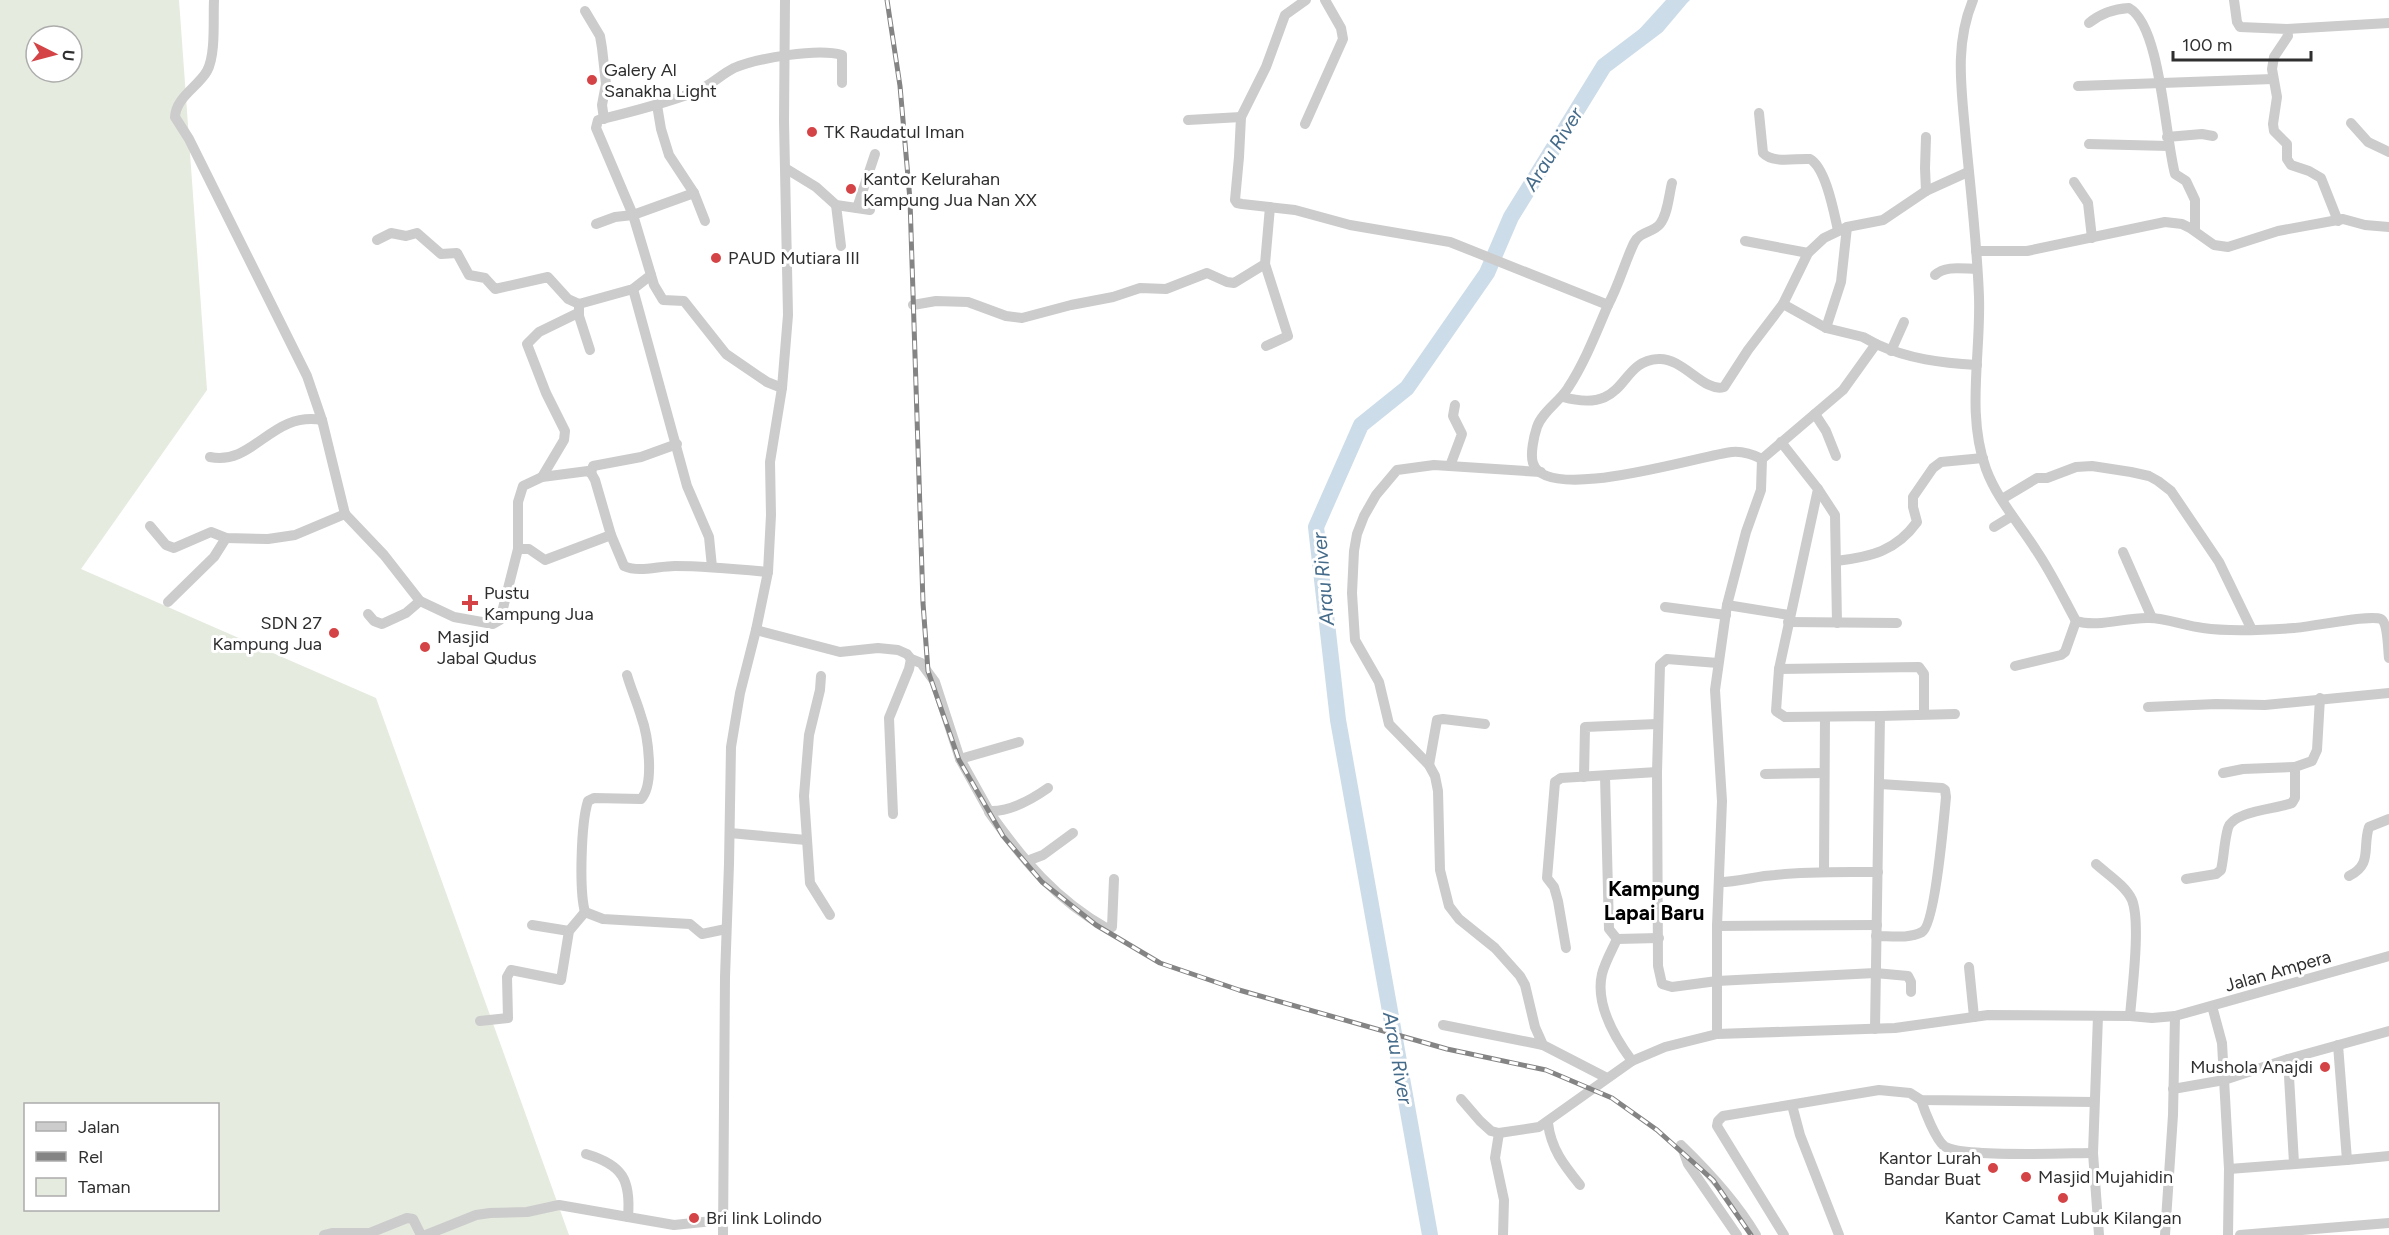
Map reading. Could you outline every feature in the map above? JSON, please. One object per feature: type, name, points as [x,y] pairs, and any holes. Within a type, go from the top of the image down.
[{"type":"street","points":[[214,0],[210,62],[207,71],[177,106],[175,117],[189,139],[222,210],[307,376],[322,420],[345,514],[384,555],[420,601],[453,617],[488,624],[500,620],[518,549],[520,492],[526,483],[542,477],[588,471],[595,480],[611,535],[624,566],[630,569],[673,566],[768,572]]},
{"type":"street","points":[[723,1235],[726,929],[731,747],[735,718],[768,572],[771,515],[770,462],[782,388],[788,315],[784,90],[785,0]]},
{"type":"street","points":[[1306,0],[1285,15],[1266,67],[1241,117],[1234,200],[1237,203],[1305,212],[1350,225],[1450,242],[1608,305]]},
{"type":"street","points":[[1305,124],[1343,39],[1341,28],[1325,0]]},
{"type":"street","points":[[1973,0],[1963,34],[1960,75],[1977,269],[1979,326],[1974,408],[1978,439],[1993,485],[2050,572],[2076,621],[2065,652],[2061,655],[2015,666]]},
{"type":"street","points":[[2234,0],[2237,22],[2240,27],[2287,29],[2389,23]]},
{"type":"street","points":[[2089,23],[2101,14],[2129,8],[2138,14],[2146,29],[2160,82],[2175,174],[2186,181],[2195,201],[2195,231]]},
{"type":"street","points":[[585,11],[600,36],[606,84],[602,105],[604,119]]},
{"type":"street","points":[[2287,29],[2285,42],[2274,57],[2273,79],[2277,97],[2273,124],[2278,136],[2287,144],[2288,163],[2316,173],[2321,178],[2338,221]]},
{"type":"street","points":[[782,388],[766,382],[726,354],[684,301],[663,300],[651,275],[633,215],[596,128],[596,122],[657,105],[709,86],[733,69],[810,52],[842,55],[842,83]]},
{"type":"street","points":[[2078,86],[2273,79]]},
{"type":"street","points":[[657,105],[669,155],[694,193],[705,221]]},
{"type":"street","points":[[1760,114],[1763,153],[1774,160],[1810,159],[1815,162],[1842,229],[1841,282],[1826,327]]},
{"type":"street","points":[[1188,120],[1241,117]]},
{"type":"street","points":[[2351,123],[2368,142],[2389,153]]},
{"type":"street","points":[[2089,144],[2168,142],[2202,134],[2213,136]]},
{"type":"street","points":[[1926,137],[1926,191]]},
{"type":"street","points":[[857,208],[875,154]]},
{"type":"street","points":[[785,168],[816,187],[836,205],[870,210]]},
{"type":"street","points":[[1563,397],[1581,402],[1605,398],[1635,369],[1648,360],[1659,358],[1673,361],[1713,388],[1724,387],[1748,350],[1783,304],[1808,253],[1824,238],[1842,229],[1883,220],[1899,212],[1926,191],[1968,172]]},
{"type":"street","points":[[2074,182],[2088,202],[2092,238]]},
{"type":"street","points":[[1541,472],[1533,464],[1532,457],[1538,425],[1563,397],[1589,350],[1620,283],[1635,243],[1644,232],[1655,228],[1662,221],[1672,183]]},
{"type":"street","points":[[596,224],[615,217],[633,215],[694,193]]},
{"type":"street","points":[[836,205],[841,246]]},
{"type":"street","points":[[1266,346],[1288,336],[1265,264],[1270,207]]},
{"type":"street","points":[[1976,251],[2027,251],[2165,222],[2182,224],[2214,245],[2228,247],[2278,231],[2338,221],[2349,220],[2389,228]]},
{"type":"street","points":[[377,240],[391,233],[405,236],[417,233],[441,254],[458,253],[469,275],[485,278],[495,289],[548,277],[579,308],[590,350]]},
{"type":"street","points":[[1745,241],[1808,253]]},
{"type":"street","points":[[913,305],[936,301],[968,302],[1012,318],[1022,318],[1113,297],[1140,288],[1166,289],[1207,273],[1234,283],[1265,264]]},
{"type":"street","points":[[1935,275],[1947,269],[1977,269]]},
{"type":"street","points":[[542,477],[564,440],[565,431],[546,393],[527,342],[539,332],[579,308],[633,289],[651,275]]},
{"type":"street","points":[[633,289],[687,486],[709,537],[712,567]]},
{"type":"street","points":[[1783,304],[1826,327],[1863,337],[1891,351],[1928,361],[1977,365]]},
{"type":"street","points":[[1891,351],[1904,322]]},
{"type":"street","points":[[1717,1034],[1717,927],[1722,801],[1715,690],[1727,610],[1748,524],[1761,490],[1762,459],[1843,390],[1876,344]]},
{"type":"street","points":[[1450,466],[1462,434],[1454,416],[1455,405]]},
{"type":"street","points":[[1815,414],[1826,431],[1836,456]]},
{"type":"street","points":[[210,457],[219,459],[240,455],[280,426],[310,418],[322,420]]},
{"type":"street","points":[[1781,442],[1835,515],[1837,623]]},
{"type":"street","points":[[591,473],[593,466],[640,457],[677,444]]},
{"type":"street","points":[[1543,1045],[1535,1027],[1525,985],[1520,976],[1495,948],[1459,920],[1449,906],[1440,870],[1437,783],[1429,765],[1389,724],[1379,682],[1355,640],[1352,607],[1354,551],[1364,516],[1376,495],[1397,470],[1434,465],[1541,472],[1556,478],[1586,479],[1653,470],[1732,452],[1748,452],[1762,459]]},
{"type":"street","points":[[1836,561],[1864,556],[1900,542],[1917,522],[1913,497],[1933,468],[1941,462],[1983,458]]},
{"type":"street","points":[[2002,499],[2037,478],[2047,478],[2076,467],[2092,466],[2131,472],[2158,481],[2171,491],[2219,562],[2251,628]]},
{"type":"street","points":[[1818,489],[1779,669],[1776,706],[1778,714],[1785,717],[1955,714]]},
{"type":"street","points":[[150,526],[166,545],[174,548],[207,532],[216,532],[225,538],[268,539],[295,535],[345,514]]},
{"type":"street","points":[[1995,527],[2012,516]]},
{"type":"street","points":[[518,549],[529,549],[545,560],[611,535]]},
{"type":"street","points":[[168,602],[214,557],[225,538]]},
{"type":"street","points":[[2122,552],[2152,618]]},
{"type":"street","points":[[368,614],[374,621],[382,624],[406,614],[420,601]]},
{"type":"street","points":[[1665,607],[1727,610],[1837,623],[1897,623]]},
{"type":"street","points":[[2076,621],[2087,623],[2152,618],[2223,630],[2295,628],[2367,618],[2380,619],[2384,622],[2389,658]]},
{"type":"street","points":[[756,630],[840,652],[878,648],[898,650],[921,663],[934,680],[960,759],[989,812],[1041,879],[1091,919],[1108,929],[1112,927],[1114,879]]},
{"type":"street","points":[[893,814],[889,718],[911,659]]},
{"type":"street","points":[[1718,663],[1667,659],[1662,662],[1657,724],[1658,966],[1662,984],[1672,987],[1717,981],[1875,974],[1908,976],[1911,982],[1911,992]]},
{"type":"street","points":[[1779,669],[1919,667],[1923,674],[1924,714]]},
{"type":"street","points":[[585,912],[581,894],[582,854],[588,801],[594,798],[641,799],[646,793],[648,782],[645,734],[627,675]]},
{"type":"street","points":[[821,676],[806,766],[804,796],[810,883],[830,915]]},
{"type":"street","points":[[2148,707],[2216,704],[2265,705],[2389,693]]},
{"type":"street","points":[[2223,773],[2243,769],[2295,767],[2307,764],[2316,757],[2320,698]]},
{"type":"street","points":[[1875,1029],[1880,716]]},
{"type":"street","points":[[1824,872],[1825,717]]},
{"type":"street","points":[[1429,765],[1437,720],[1485,724]]},
{"type":"street","points":[[1584,777],[1585,727],[1657,724]]},
{"type":"street","points":[[960,759],[1019,742]]},
{"type":"street","points":[[2186,879],[2216,874],[2221,870],[2228,827],[2233,820],[2257,811],[2292,803],[2295,798],[2295,767]]},
{"type":"street","points":[[1566,948],[1561,910],[1555,889],[1547,878],[1555,782],[1557,779],[1657,772]]},
{"type":"street","points":[[1766,774],[1824,773]]},
{"type":"street","points":[[1605,776],[1609,929],[1617,939]]},
{"type":"street","points":[[1717,927],[1876,930],[1899,937],[1921,932],[1928,925],[1935,889],[1945,790],[1880,784]]},
{"type":"street","points":[[989,812],[1032,800],[1048,788]]},
{"type":"street","points":[[2349,876],[2360,871],[2363,864],[2369,827],[2389,819]]},
{"type":"street","points":[[730,833],[806,840]]},
{"type":"street","points":[[1027,861],[1043,855],[1073,833]]},
{"type":"street","points":[[2096,864],[2132,899],[2134,911],[2130,1016]]},
{"type":"street","points":[[1720,882],[1737,882],[1774,874],[1878,872]]},
{"type":"street","points":[[585,912],[603,919],[690,924],[702,934],[726,929]]},
{"type":"street","points":[[480,1021],[508,1018],[507,977],[511,970],[561,980],[569,931],[585,912]]},
{"type":"street","points":[[532,925],[569,931]]},
{"type":"street","points":[[1617,939],[1659,938]]},
{"type":"street","points":[[1617,939],[1602,972],[1601,999],[1616,1036],[1632,1061]]},
{"type":"street","name":"Jalan Ampera","points":[[1548,1123],[1632,1061],[1665,1047],[1717,1034],[1875,1029],[1988,1015],[2152,1018],[2175,1016],[2389,956]]},
{"type":"street","points":[[1969,967],[1974,1017]]},
{"type":"street","points":[[2212,1006],[2222,1043],[2229,1169],[2228,1235]]},
{"type":"street","points":[[2098,1016],[2093,1153],[2099,1235]]},
{"type":"street","points":[[2165,1235],[2174,1089],[2175,1016]]},
{"type":"street","points":[[1443,1024],[1543,1045],[1606,1078]]},
{"type":"street","points":[[2174,1089],[2224,1080],[2288,1059],[2389,1031]]},
{"type":"street","points":[[2338,1045],[2347,1160]]},
{"type":"street","points":[[2288,1059],[2294,1163]]},
{"type":"street","points":[[1784,1235],[1717,1126],[1723,1116],[1879,1090],[1910,1093],[1921,1100],[2094,1102]]},
{"type":"street","points":[[1461,1099],[1479,1121],[1491,1131],[1499,1133],[1539,1127],[1548,1123],[1557,1156],[1580,1185]]},
{"type":"street","points":[[1921,1100],[1941,1144],[1953,1150],[2058,1155],[2093,1153]]},
{"type":"street","points":[[1792,1105],[1800,1135],[1839,1235]]},
{"type":"street","points":[[1499,1133],[1495,1158],[1504,1200],[1503,1235]]},
{"type":"street","points":[[1737,1235],[1688,1164],[1681,1145],[1720,1185],[1756,1235]]},
{"type":"street","points":[[586,1154],[610,1163],[625,1179],[629,1191],[628,1217]]},
{"type":"street","points":[[2229,1169],[2389,1156]]},
{"type":"street","points":[[426,1235],[476,1215],[526,1212],[559,1205],[674,1225],[723,1220]]},
{"type":"street","points":[[324,1235],[370,1233],[407,1218],[413,1219],[421,1235]]},
{"type":"street","points":[[2240,1235],[2389,1223]]},
{"type":"green space","points":[[0,0],[179,0],[207,390],[81,569],[376,698],[569,1235],[0,1235]]},
{"type":"water","points":[[1666,0],[1690,0],[1646,43],[1636,33]]},
{"type":"waterway","name":"Arau River","points":[[1430,1235],[1338,720],[1316,527],[1361,425],[1407,388],[1487,273],[1511,217],[1604,66],[1657,26],[1679,0]]},
{"type":"railway","points":[[887,0],[900,86],[910,200],[923,603],[928,671],[959,760],[1003,836],[1042,882],[1096,925],[1160,963],[1239,990],[1447,1049],[1546,1070],[1612,1098],[1657,1130],[1713,1180],[1751,1235]]},
{"type":"place","name":"Galery Al Sanakha Light","points":[[592,80]]},
{"type":"place","name":"TK Raudatul Iman","points":[[812,132]]},
{"type":"place","name":"Kantor Kelurahan Kampung Jua Nan XX","points":[[851,189]]},
{"type":"place","name":"PAUD Mutiara III","points":[[716,258]]},
{"type":"place","name":"Pustu Kampung Jua","points":[[470,603]]},
{"type":"place","name":"SDN 27 Kampung Jua","points":[[334,633]]},
{"type":"place","name":"Masjid Jabal Qudus","points":[[425,647]]},
{"type":"place","name":"Mushola Anajdi","points":[[2325,1067]]},
{"type":"place","name":"Kantor Lurah Bandar Buat","points":[[1993,1168]]},
{"type":"place","name":"Masjid Mujahidin","points":[[2026,1177]]},
{"type":"place","name":"Kantor Camat Lubuk Kilangan","points":[[2063,1198]]},
{"type":"place","name":"Bri link Lolindo","points":[[694,1218]]},
{"type":"district","name":"Kampung Lapai Baru","points":[[1654,901]]}]
